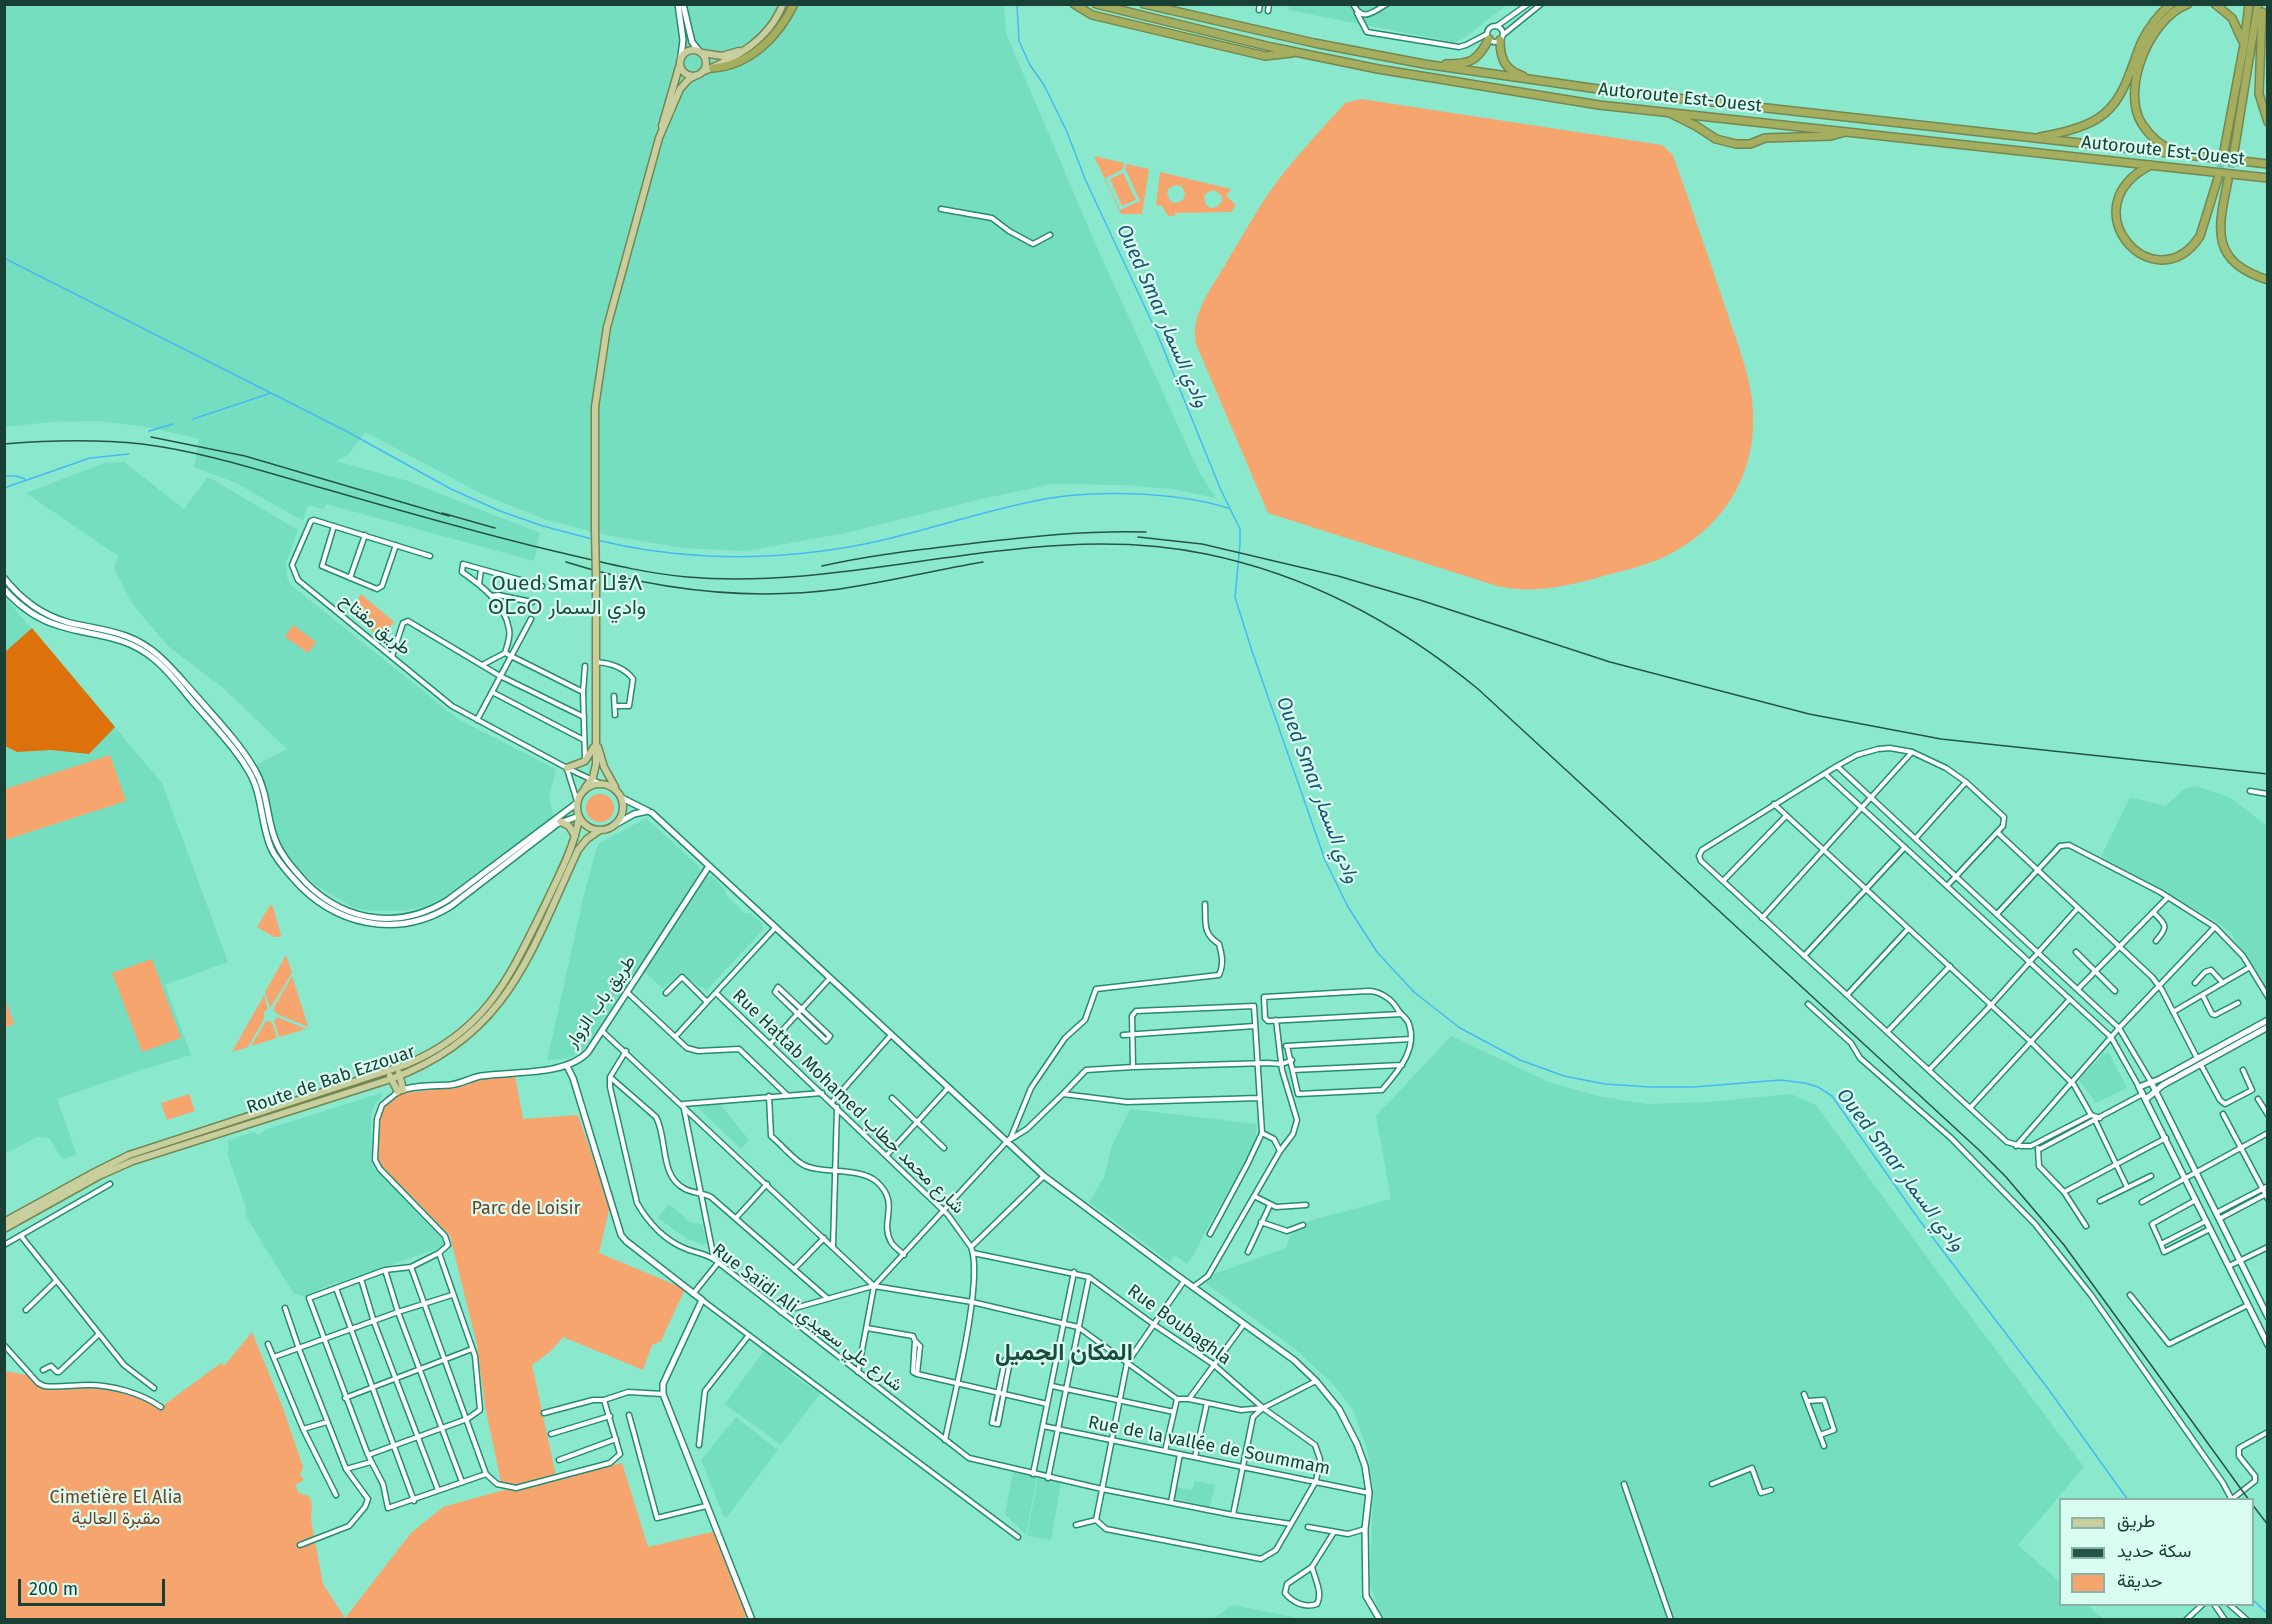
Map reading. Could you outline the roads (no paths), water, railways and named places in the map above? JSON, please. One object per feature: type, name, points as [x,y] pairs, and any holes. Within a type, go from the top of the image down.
[{"type":"highway","points":[[713,68],[730,64],[755,52],[776,34],[794,4]]},
{"type":"highway","points":[[1074,4],[1092,15],[1265,56],[1298,52]]},
{"type":"highway","name":"Autoroute Est-Ouest","points":[[1096,4],[1193,30],[1298,52],[1400,72],[1599,105],[2268,178]]},
{"type":"highway","name":"Autoroute Est-Ouest","points":[[1144,4],[1314,43],[1424,64],[1555,83],[2268,164]]},
{"type":"highway","points":[[2036,139],[2085,126],[2112,107],[2128,78],[2143,39],[2157,18],[2171,4]]},
{"type":"highway","points":[[2182,154],[2158,142],[2141,123],[2135,101],[2135,84],[2138,67],[2154,33],[2172,13],[2188,4]]},
{"type":"highway","points":[[2215,4],[2232,18],[2244,45]]},
{"type":"highway","points":[[2224,151],[2244,45],[2249,4]]},
{"type":"highway","points":[[2234,152],[2258,4]]},
{"type":"highway","points":[[2262,4],[2259,94],[2268,122]]},
{"type":"highway","points":[[1424,64],[1465,63],[1481,54],[1488,37]]},
{"type":"highway","points":[[1502,37],[1501,58],[1510,70],[1520,75],[1555,83]]},
{"type":"highway","points":[[1665,111],[1716,139],[1739,145],[1766,138],[1831,136],[1848,132]]},
{"type":"highway","points":[[2151,165],[2138,171],[2127,184],[2119,197],[2116,216],[2121,234],[2130,247],[2152,259],[2178,255],[2195,244],[2210,208],[2218,178]]},
{"type":"highway","points":[[2228,180],[2222,211],[2220,234],[2222,246],[2241,268],[2268,280]]},
{"type":"main road","points":[[4,578],[19,595],[50,616],[75,624],[118,632],[139,641],[158,655],[226,730],[254,767],[266,797],[274,839],[287,861],[302,879],[325,900],[353,914],[394,919],[419,914],[440,905],[577,802],[591,780],[596,764],[594,428],[597,385],[610,317],[680,64],[683,40],[678,4]]},
{"type":"main road","points":[[683,4],[692,42],[706,60],[702,72]]},
{"type":"main road","points":[[659,138],[680,89],[689,79],[751,46],[772,26],[783,4]]},
{"type":"main road","points":[[681,56],[687,51],[722,56],[751,46]]},
{"type":"main road","points":[[680,64],[686,75],[695,76]]},
{"type":"main road","points":[[4,589],[20,604],[47,621],[127,642],[144,651],[164,668],[248,770],[259,796],[268,841],[281,863],[297,884],[322,904],[350,919],[381,926],[433,916],[451,906],[561,822],[579,817]]},
{"type":"main road","points":[[567,768],[585,761],[595,740]]},
{"type":"main road","points":[[595,740],[604,766],[621,795],[624,811],[618,823]]},
{"type":"main road","points":[[585,788],[599,783],[607,784],[649,811],[1044,1176],[1294,1360],[1316,1381],[1339,1409],[1357,1444],[1365,1466],[1369,1494],[1365,1529],[1366,1596],[1380,1620]]},
{"type":"main road","points":[[577,802],[579,817],[588,827],[600,830],[613,827],[634,814],[649,811]]},
{"type":"main road","name":"Route de Bab Ezzouar","points":[[4,1222],[129,1155],[392,1069],[430,1053],[470,1025],[502,988],[519,957],[576,837],[579,817]]},
{"type":"main road","points":[[561,822],[572,829],[576,837]]},
{"type":"main road","name":"Route de Bab Ezzouar","points":[[4,1229],[99,1176],[133,1161],[400,1076],[436,1059],[471,1034],[500,1003],[525,965],[578,850],[587,839],[600,830]]},
{"type":"main road","name":"طريق باب الزوار","points":[[400,1091],[453,1084],[483,1076],[567,1066],[584,1057],[709,866]]},
{"type":"main road","points":[[523,949],[530,953]]},
{"type":"main road","points":[[519,957],[525,965]]},
{"type":"main road","points":[[2268,1020],[2139,1087],[2268,1345]]},
{"type":"main road","points":[[2145,1097],[2163,1084],[2268,1027]]},
{"type":"main road","points":[[2197,1058],[2201,1064]]},
{"type":"main road","points":[[567,1066],[573,1078],[621,1235],[702,1300],[663,1384],[663,1394],[752,1620]]},
{"type":"main road","points":[[392,1069],[400,1076],[400,1091]]},
{"type":"main road","points":[[392,1069],[391,1079],[400,1091]]},
{"type":"main road","points":[[2151,1082],[2267,1314]]},
{"type":"street","points":[[1268,11],[1269,4]]},
{"type":"street","points":[[1353,4],[1367,32],[1449,46],[1466,45],[1488,37]]},
{"type":"street","points":[[1357,13],[1367,15],[1387,4]]},
{"type":"street","points":[[1488,37],[1490,28],[1497,26],[1528,4]]},
{"type":"street","points":[[1488,37],[1495,42],[1541,4]]},
{"type":"street","points":[[1497,26],[1501,29],[1502,37]]},
{"type":"street","points":[[941,209],[992,218],[1009,231],[1033,244],[1050,235]]},
{"type":"street","name":"طريق مفتاح","points":[[430,556],[314,519],[311,520],[292,565],[298,580],[452,706],[599,783]]},
{"type":"street","points":[[334,526],[321,564],[380,589],[396,544]]},
{"type":"street","points":[[350,578],[365,535]]},
{"type":"street","points":[[482,665],[506,653],[510,637],[509,627],[503,613],[491,596],[462,572],[463,564],[542,586]]},
{"type":"street","points":[[479,584],[481,570]]},
{"type":"street","points":[[491,596],[498,595],[532,603]]},
{"type":"street","points":[[477,720],[531,619]]},
{"type":"street","points":[[392,656],[403,623],[408,621],[500,676],[584,717]]},
{"type":"street","points":[[506,653],[583,692]]},
{"type":"street","points":[[596,662],[606,662],[620,668],[633,679],[628,706],[615,706]]},
{"type":"street","points":[[585,666],[583,692],[585,761]]},
{"type":"street","points":[[492,692],[584,740]]},
{"type":"street","points":[[614,696],[615,715]]},
{"type":"street","points":[[1947,886],[1997,832],[2004,823],[2003,815],[1966,782],[1946,768],[1912,752],[1890,748],[1857,755],[1774,804],[1700,852],[1701,861],[2003,1139],[2016,1146],[2037,1147],[2145,1097]]},
{"type":"street","points":[[1762,918],[1912,752]]},
{"type":"street","points":[[1837,766],[2119,1028],[2151,1082]]},
{"type":"street","points":[[567,768],[577,802]]},
{"type":"street","points":[[1824,774],[2111,1037],[2139,1087]]},
{"type":"street","points":[[1916,838],[1966,782]]},
{"type":"street","points":[[2250,791],[2268,794]]},
{"type":"street","points":[[1774,804],[1992,1004],[2071,1082],[2127,1187]]},
{"type":"street","points":[[1723,881],[1786,816]]},
{"type":"street","points":[[1997,832],[2158,984],[2197,1058]]},
{"type":"street","points":[[1997,914],[2060,846],[2067,844],[2168,897],[2215,927],[2234,945],[2268,997]]},
{"type":"street","points":[[1804,956],[1905,847]]},
{"type":"street","points":[[2078,989],[2168,897]]},
{"type":"street","points":[[858,1372],[873,1286],[904,1255],[1013,1134],[1031,1088],[1065,1038],[1088,1015],[1096,989],[1219,975],[1222,968],[1222,953],[1219,944],[1209,937],[1206,931],[1205,904]]},
{"type":"street","points":[[1929,1070],[2078,908]]},
{"type":"street","points":[[2153,912],[2164,922],[2165,927],[2164,932],[2156,941]]},
{"type":"street","points":[[2016,1146],[2158,984],[2215,927]]},
{"type":"street","points":[[675,1037],[775,928]]},
{"type":"street","points":[[1847,995],[1908,929]]},
{"type":"street","points":[[2076,952],[2115,991]]},
{"type":"street","points":[[1887,1032],[1950,966]]},
{"type":"street","points":[[2174,1012],[2250,967]]},
{"type":"street","points":[[2195,983],[2205,972],[2211,970],[2223,983]]},
{"type":"street","points":[[666,993],[682,977],[707,1002]]},
{"type":"street","points":[[770,1044],[830,978]]},
{"type":"street","points":[[778,987],[802,1010],[830,1036],[826,1041],[775,992],[778,987]]},
{"type":"street","points":[[1287,1046],[1298,1094],[1382,1090],[1403,1065],[1411,1038],[1410,1026],[1406,1018],[1389,1000],[1375,991],[1264,997],[1265,1018],[1269,1021],[1401,1014]]},
{"type":"street","points":[[628,993],[687,1048],[698,1051],[739,1049],[787,1095]]},
{"type":"street","name":"Rue Hattab Mohamed شارع محمد حطاب","points":[[716,993],[943,1210],[971,1247],[974,1279],[972,1302],[945,1440]]},
{"type":"street","points":[[2203,996],[2212,1014],[2215,1015],[2238,1004]]},
{"type":"street","points":[[1970,1108],[2070,999]]},
{"type":"street","points":[[1808,1004],[1851,1043],[1860,1058],[1951,1138],[2035,1224],[2091,1295],[2231,1498]]},
{"type":"street","points":[[1133,1066],[1132,1016],[1136,1011],[1251,1005],[1255,1010],[1262,1133],[1210,1234]]},
{"type":"street","points":[[1193,1287],[1208,1276],[1280,1151],[1293,1134],[1297,1120],[1282,1064],[1276,1020]]},
{"type":"street","points":[[1123,1035],[1255,1026]]},
{"type":"street","points":[[602,1031],[626,1051],[873,1286]]},
{"type":"street","points":[[832,1102],[891,1035]]},
{"type":"street","points":[[1280,1047],[1411,1038]]},
{"type":"street","points":[[626,1051],[610,1077],[656,1117],[661,1126],[668,1167],[672,1177],[685,1189],[701,1192],[711,1197],[827,1298]]},
{"type":"street","points":[[1007,1141],[1023,1133],[1086,1070],[1133,1066],[1282,1064],[1292,1060]]},
{"type":"street","points":[[2201,1064],[2220,1100],[2225,1104],[2252,1090],[2243,1070]]},
{"type":"street","points":[[1293,1070],[1403,1065]]},
{"type":"street","name":"Rue Saïdi Ali شارع علي سعيدي","points":[[610,1077],[614,1107],[637,1203],[645,1218],[672,1242],[685,1249],[706,1254],[969,1458],[1048,1478],[1233,1515],[1291,1524]]},
{"type":"street","points":[[887,1155],[948,1088]]},
{"type":"street","points":[[400,1091],[386,1101],[378,1113],[375,1160],[380,1169],[446,1236],[448,1245],[439,1253],[411,1267],[385,1270],[309,1298],[345,1398],[371,1462],[383,1484],[388,1508],[414,1501],[438,1490],[486,1474]]},
{"type":"street","points":[[682,1104],[823,1093]]},
{"type":"street","points":[[1063,1094],[1127,1102],[1259,1098]]},
{"type":"street","points":[[770,1096],[771,1136],[803,1164],[858,1174],[875,1180],[885,1192],[890,1203],[887,1226],[891,1242],[904,1255]]},
{"type":"street","points":[[892,1098],[944,1148]]},
{"type":"street","points":[[2258,1100],[2268,1115]]},
{"type":"street","points":[[682,1104],[716,1262],[693,1294]]},
{"type":"street","points":[[833,1247],[837,1107]]},
{"type":"street","points":[[2218,1216],[2267,1196],[2223,1114]]},
{"type":"street","points":[[2037,1147],[2090,1116],[2100,1118]]},
{"type":"street","points":[[1262,1133],[1274,1139],[1280,1151]]},
{"type":"street","points":[[2142,1202],[2268,1133]]},
{"type":"street","points":[[2064,1192],[2166,1138]]},
{"type":"street","points":[[2037,1147],[2039,1166],[2064,1192],[2086,1227]]},
{"type":"street","points":[[971,1247],[1044,1176]]},
{"type":"street","points":[[2100,1201],[2151,1176]]},
{"type":"street","points":[[4,1245],[110,1184]]},
{"type":"street","points":[[736,1218],[767,1184]]},
{"type":"street","points":[[2218,1216],[2268,1186]]},
{"type":"street","points":[[1254,1196],[1270,1205],[1283,1208],[1306,1205]]},
{"type":"street","points":[[2196,1200],[2152,1224],[2164,1252],[2210,1229]]},
{"type":"street","points":[[1248,1252],[1270,1205]]},
{"type":"street","points":[[2162,1244],[2206,1221]]},
{"type":"street","points":[[1261,1222],[1287,1231],[1303,1225]]},
{"type":"street","points":[[21,1236],[124,1365],[154,1388]]},
{"type":"street","points":[[794,1269],[824,1238]]},
{"type":"street","points":[[2229,1266],[2268,1247]]},
{"type":"street","points":[[368,1455],[467,1419],[480,1410],[472,1349],[439,1253]]},
{"type":"street","name":"Rue Boubaghla","points":[[973,1253],[1089,1276],[1153,1324],[1213,1364],[1263,1408],[1315,1445],[1320,1460],[1316,1481]]},
{"type":"street","points":[[411,1267],[486,1474],[497,1485],[516,1488],[584,1471],[616,1459],[620,1454],[604,1400]]},
{"type":"street","points":[[385,1270],[398,1312],[462,1482]]},
{"type":"street","points":[[1033,1474],[1074,1272]]},
{"type":"street","points":[[1048,1478],[1089,1276]]},
{"type":"street","points":[[361,1279],[374,1322],[438,1490]]},
{"type":"street","points":[[26,1310],[56,1281]]},
{"type":"street","points":[[1096,1520],[1127,1363],[1184,1281]]},
{"type":"street","points":[[781,1312],[873,1286],[972,1302],[1078,1327],[1177,1399],[1189,1399],[1241,1410],[1263,1408]]},
{"type":"street","points":[[336,1288],[349,1330],[414,1501]]},
{"type":"street","points":[[274,1357],[452,1295]]},
{"type":"street","points":[[2130,1295],[2169,1344],[2248,1305]]},
{"type":"street","points":[[702,1300],[1018,1537]]},
{"type":"street","points":[[285,1308],[346,1469],[368,1499],[365,1507],[349,1526],[300,1545]]},
{"type":"street","points":[[1189,1399],[1244,1324]]},
{"type":"street","points":[[867,1328],[910,1335],[915,1341],[913,1371],[916,1374],[1047,1404]]},
{"type":"street","points":[[43,1370],[51,1366],[59,1372],[99,1334]]},
{"type":"street","points":[[699,1445],[705,1391],[748,1335]]},
{"type":"street","points":[[268,1344],[303,1429],[336,1495]]},
{"type":"street","points":[[4,1345],[38,1383],[44,1386],[106,1387],[143,1396],[161,1407]]},
{"type":"street","points":[[345,1398],[472,1349]]},
{"type":"street","points":[[1001,1394],[992,1423],[998,1424],[1001,1394],[1005,1360],[1010,1361],[1001,1394]]},
{"type":"street","points":[[1233,1515],[1253,1417],[1263,1408],[1316,1381]]},
{"type":"street","points":[[1051,1386],[1174,1412]]},
{"type":"street","points":[[544,1413],[593,1400],[604,1400],[628,1392],[663,1394]]},
{"type":"street","points":[[1804,1394],[1824,1446]]},
{"type":"street","points":[[1165,1451],[1177,1399]]},
{"type":"street","points":[[1807,1401],[1824,1400],[1834,1430],[1820,1435]]},
{"type":"street","points":[[1195,1457],[1207,1403]]},
{"type":"street","points":[[629,1415],[657,1518],[706,1506]]},
{"type":"street","points":[[551,1434],[610,1416]]},
{"type":"street","points":[[303,1429],[327,1422]]},
{"type":"street","name":"Rue de la vallée de Soummam","points":[[1043,1426],[1316,1481],[1369,1494]]},
{"type":"street","points":[[2233,1498],[2255,1481],[2255,1476],[2239,1456],[2239,1448],[2268,1432]]},
{"type":"street","points":[[559,1460],[616,1438]]},
{"type":"street","points":[[1171,1502],[1180,1454]]},
{"type":"street","points":[[346,1469],[371,1462]]},
{"type":"street","points":[[1712,1484],[1752,1468],[1761,1493],[1770,1490]]},
{"type":"street","points":[[1096,1520],[1106,1529],[1261,1559],[1276,1550],[1316,1481]]},
{"type":"street","points":[[1624,1484],[1671,1620]]},
{"type":"street","points":[[1076,1525],[1096,1520]]},
{"type":"street","points":[[1308,1527],[1348,1534],[1365,1529]]},
{"type":"street","points":[[1312,1567],[1319,1589],[1320,1598],[1317,1604],[1304,1605],[1291,1601],[1285,1593],[1287,1584],[1312,1567],[1334,1532]]},
{"type":"street","points":[[2186,1620],[2202,1606]]},
{"type":"street","points":[[2215,1606],[2225,1620]]},
{"type":"street","points":[[2230,1606],[2247,1620]]},
{"type":"waterway","name":"Oued Smar وادي السمار","points":[[1017,4],[1019,41],[1067,132],[1085,179],[1157,333],[1220,488],[1240,529],[1235,597],[1252,651],[1325,860],[1348,907],[1377,952],[1414,992],[1460,1028],[1520,1060],[1564,1076],[1605,1084],[1650,1087],[1693,1087],[1781,1080],[1818,1087],[1832,1096],[1920,1221],[2049,1390],[2127,1498]]},
{"type":"waterway","points":[[4,258],[348,432],[451,489],[500,511],[543,526],[592,539]]},
{"type":"waterway","points":[[193,419],[271,393]]},
{"type":"waterway","points":[[149,431],[173,424]]},
{"type":"waterway","points":[[4,488],[90,458],[129,454]]},
{"type":"waterway","points":[[4,476],[25,479]]},
{"type":"waterway","points":[[597,540],[680,554],[766,556],[875,542],[1004,508],[1077,495],[1156,495],[1206,502],[1228,508]]},
{"type":"waterway","name":"Oued Smar وادي السمار","points":[[2254,1601],[2268,1614]]},
{"type":"tunnel","points":[[2229,178],[2234,152]]},
{"type":"tunnel","points":[[2218,178],[2223,153]]},
{"type":"railway","points":[[151,437],[245,456],[449,516]]},
{"type":"railway","points":[[4,444],[108,441],[190,452],[500,538],[638,570],[687,577],[752,579],[817,575],[1011,549],[1076,545],[1141,545],[1206,554],[1244,563],[1316,589],[1351,605],[1417,643],[1478,689],[1979,1150],[2006,1177],[2064,1245],[2248,1498]]},
{"type":"railway","points":[[442,513],[495,528]]},
{"type":"railway","points":[[822,566],[894,553],[1012,539],[1079,533],[1146,532]]},
{"type":"railway","points":[[1138,537],[1202,544],[1338,576],[1420,600],[1610,662],[1809,714],[1941,739],[2268,774]]},
{"type":"railway","points":[[566,562],[633,580],[668,586],[771,594],[840,589],[983,562]]},
{"type":"railway","points":[[2254,1507],[2268,1525]]},
{"type":"district","name":"Oued Smar ⵡⴻⴷ ⵙⵎⴰⵔ وادي السمار","points":[[567,596]]},
{"type":"district","name":"المكان الجميل","points":[[1064,1353]]},
{"type":"park label","name":"Parc de Loisir","points":[[526,1209]]},
{"type":"park label","name":"Cimetière El Alia مقبرة العالية","points":[[116,1508]]}]
